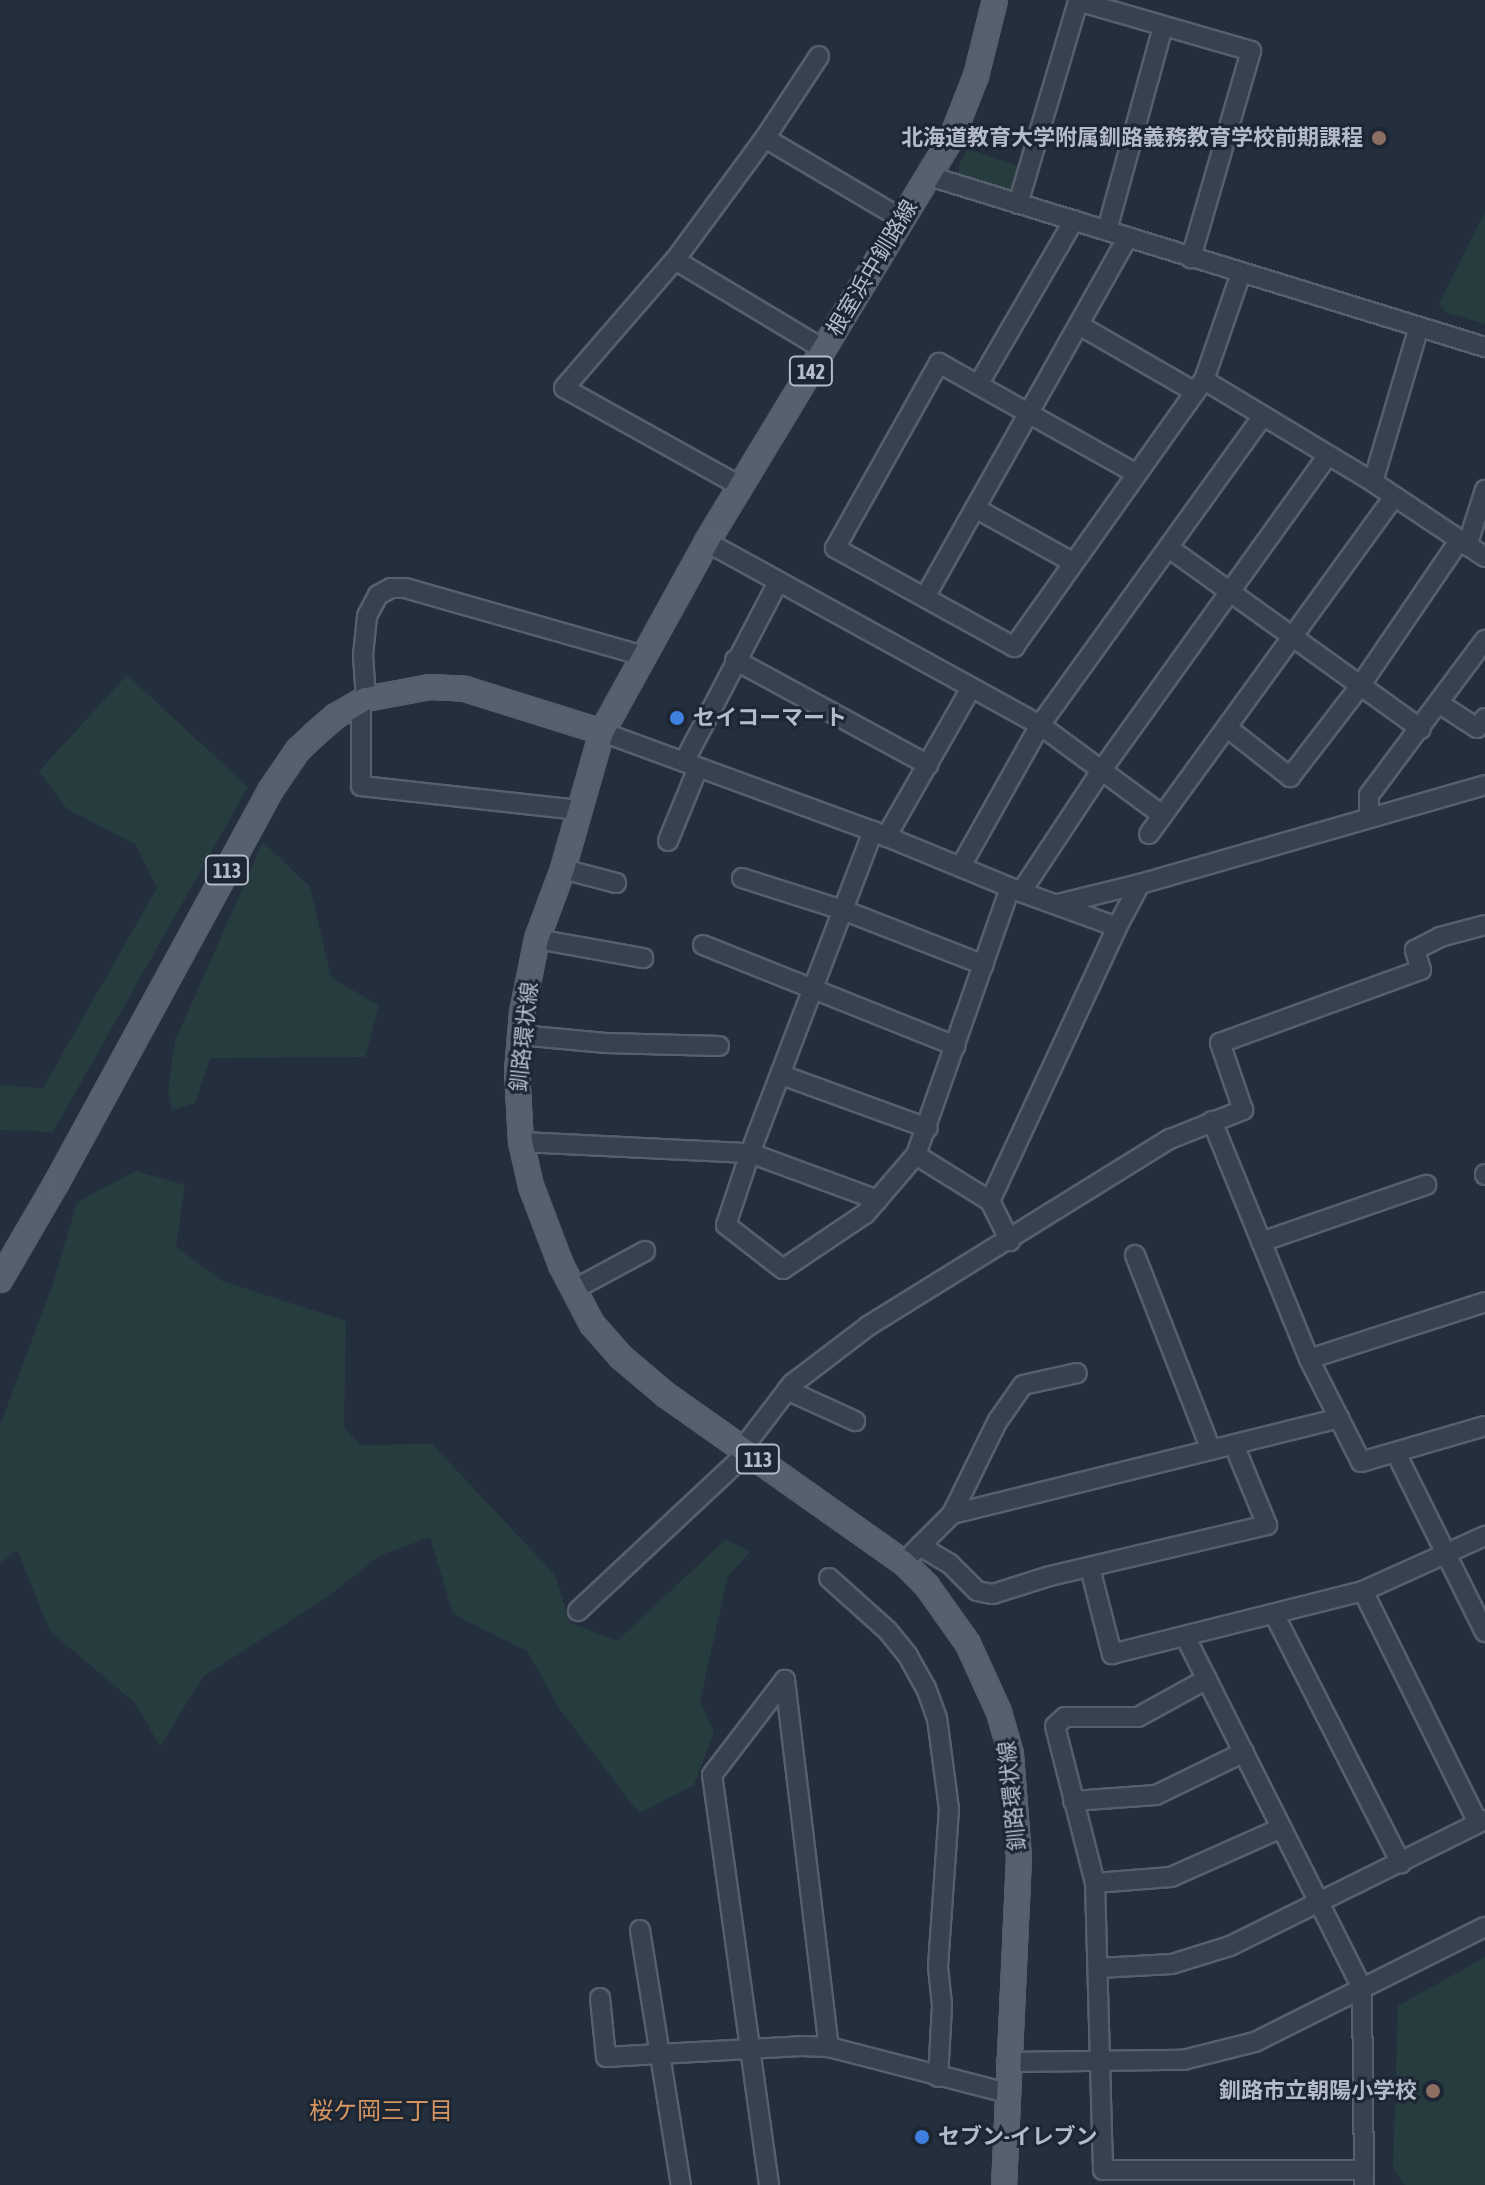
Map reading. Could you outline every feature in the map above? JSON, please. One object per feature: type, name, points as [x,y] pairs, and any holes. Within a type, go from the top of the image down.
[{"type":"main road","name":"根室浜中釧路線","points":[[602,732],[707,542],[952,137],[976,76],[995,0]]},
{"type":"main road","name":"113","points":[[0,1280],[57,1182],[270,791],[298,750],[336,716],[363,700],[430,687],[465,689],[602,732]]},
{"type":"main road","name":"釧路環状線","points":[[602,732],[563,869],[537,939],[520,1035],[517,1071],[521,1142],[531,1186],[573,1290],[592,1324],[621,1357],[666,1395],[903,1562],[927,1586],[968,1644],[999,1712],[1011,1754],[1019,1857],[1007,2062],[1004,2185]]},
{"type":"street","points":[[1018,204],[1078,1],[1251,51],[1191,258]]},
{"type":"street","points":[[1107,230],[1163,27]]},
{"type":"street","points":[[740,486],[564,388],[675,260],[765,138],[819,56]]},
{"type":"street","points":[[765,138],[902,219]]},
{"type":"street","points":[[929,176],[1485,347]]},
{"type":"street","points":[[978,385],[1074,220]]},
{"type":"street","points":[[925,597],[1128,237]]},
{"type":"street","points":[[675,260],[823,349]]},
{"type":"street","points":[[1135,473],[939,363],[835,548],[1014,647],[1199,386],[1241,273]]},
{"type":"street","points":[[1079,325],[1263,416],[1373,482],[1485,557]]},
{"type":"street","points":[[1373,482],[1419,327]]},
{"type":"street","points":[[961,866],[1040,725],[1263,416]]},
{"type":"street","points":[[971,688],[928,765],[880,834],[843,910],[750,1153],[726,1225],[783,1269],[865,1214],[916,1155],[984,965],[1016,890],[1327,456]]},
{"type":"street","points":[[1229,729],[1290,777],[1463,544],[1485,490]]},
{"type":"street","points":[[1149,834],[1229,729],[1394,497]]},
{"type":"street","points":[[975,508],[1072,562]]},
{"type":"street","points":[[707,542],[1040,725],[1162,815]]},
{"type":"street","points":[[1169,548],[1421,729]]},
{"type":"street","points":[[668,841],[691,765],[735,660],[778,582]]},
{"type":"street","points":[[579,810],[361,786],[363,655],[367,616],[378,595],[391,588],[405,588],[643,656]]},
{"type":"street","points":[[1369,816],[1369,795],[1485,640]]},
{"type":"street","points":[[735,660],[928,765]]},
{"type":"street","points":[[1440,704],[1477,728],[1485,718]]},
{"type":"street","points":[[602,732],[880,834],[1016,890],[1117,927]]},
{"type":"street","points":[[1058,904],[1140,884],[1485,785]]},
{"type":"street","points":[[563,869],[616,883]]},
{"type":"street","points":[[742,878],[843,910],[984,965]]},
{"type":"street","points":[[990,1201],[1140,884]]},
{"type":"street","points":[[578,1611],[746,1450],[787,1390],[868,1326],[930,1284],[1010,1241],[1170,1139],[1243,1110],[1220,1043],[1421,970],[1415,950],[1440,937],[1485,925]]},
{"type":"street","points":[[537,939],[643,958]]},
{"type":"street","points":[[703,945],[956,1046]]},
{"type":"street","points":[[520,1035],[606,1043],[719,1046]]},
{"type":"street","points":[[782,1075],[928,1128]]},
{"type":"street","points":[[1212,1121],[1309,1359],[1361,1462],[1484,1429]]},
{"type":"street","points":[[521,1142],[750,1153],[878,1200]]},
{"type":"street","points":[[916,1155],[990,1201],[1010,1241]]},
{"type":"street","points":[[1261,1242],[1426,1185]]},
{"type":"street","points":[[573,1290],[645,1251]]},
{"type":"street","points":[[1135,1255],[1211,1450]]},
{"type":"street","points":[[1309,1359],[1485,1302]]},
{"type":"street","points":[[903,1562],[952,1514],[997,1422],[1023,1385],[1077,1373]]},
{"type":"street","points":[[787,1390],[855,1421]]},
{"type":"street","points":[[952,1514],[1339,1418]]},
{"type":"street","points":[[920,1546],[950,1564],[977,1591],[993,1594],[1267,1525],[1234,1445]]},
{"type":"street","points":[[1396,1453],[1485,1632]]},
{"type":"street","points":[[1090,1568],[1112,1654],[1186,1638],[1363,1591],[1485,1536]]},
{"type":"street","points":[[829,1578],[888,1631],[908,1656],[926,1688],[937,1718],[949,1809],[938,1967],[942,2006],[938,2077]]},
{"type":"street","points":[[1099,1968],[1172,1964],[1230,1946],[1482,1822],[1363,1591]]},
{"type":"street","points":[[1274,1614],[1401,1863]]},
{"type":"street","points":[[1186,1638],[1207,1679],[1244,1752],[1362,1988],[1364,2177],[1226,2178],[1103,2170],[1095,1883],[1055,1726],[1065,1717],[1138,1717],[1207,1679]]},
{"type":"street","points":[[769,2185],[712,1775],[785,1680],[829,2047]]},
{"type":"street","points":[[1073,1801],[1156,1795],[1244,1752]]},
{"type":"street","points":[[1095,1883],[1171,1877],[1281,1828]]},
{"type":"street","points":[[1007,2062],[1183,2060],[1255,2042],[1485,1927]]},
{"type":"street","points":[[640,1930],[681,2185]]},
{"type":"street","points":[[600,1998],[606,2057],[829,2047],[1007,2093]]},
{"type":"green space","points":[[967,149],[1021,167],[1016,185],[1005,193],[959,176],[958,167]]},
{"type":"green space","points":[[1485,212],[1485,324],[1447,313],[1439,304]]},
{"type":"green space","points":[[127,675],[248,787],[53,1132],[0,1130],[0,1085],[43,1088],[157,888],[135,844],[67,809],[39,771]]},
{"type":"green space","points":[[263,842],[310,887],[331,977],[379,1006],[365,1057],[210,1058],[195,1103],[172,1110],[168,1091],[175,1041]]},
{"type":"green space","points":[[136,1171],[185,1185],[176,1247],[222,1281],[346,1321],[344,1427],[360,1445],[432,1444],[555,1575],[570,1623],[617,1641],[726,1539],[750,1552],[728,1576],[700,1701],[714,1732],[694,1785],[639,1813],[561,1711],[527,1651],[453,1614],[430,1537],[379,1556],[330,1595],[203,1677],[160,1746],[135,1703],[50,1631],[17,1550],[0,1563],[0,1425],[54,1281],[77,1202]]},
{"type":"green space","name":"釧路市立朝陽小学校","points":[[1485,1957],[1485,2185],[1405,2185],[1393,2169],[1398,2006]]},
{"type":"place","name":"北海道教育大学附属釧路義務教育学校前期課程","points":[[1379,138]]},
{"type":"place","name":"セイコーマート","points":[[677,718]]},
{"type":"place","name":"釧路市立朝陽小学校","points":[[1433,2091]]},
{"type":"place","name":"セブン-イレブン","points":[[922,2137]]},
{"type":"district","name":"桜ケ岡三丁目","points":[[381,2111]]}]
